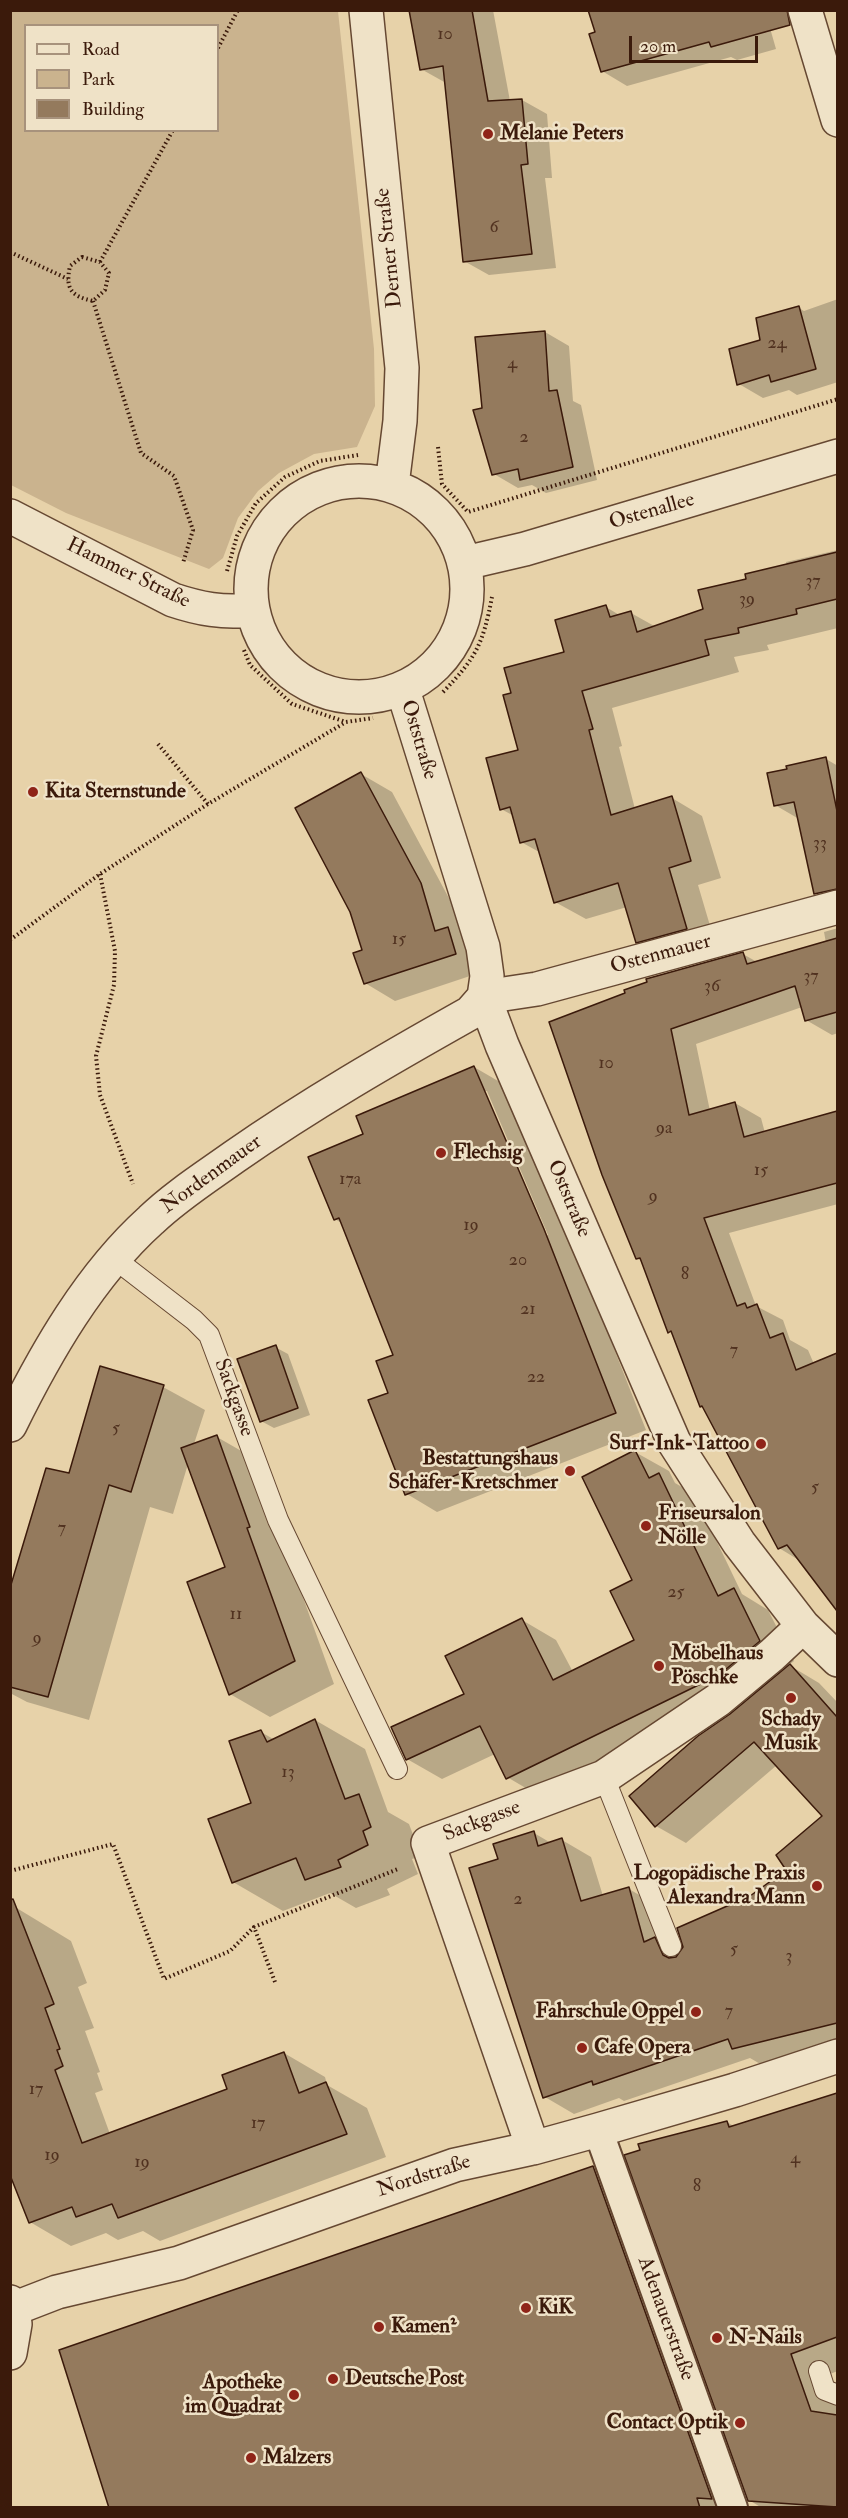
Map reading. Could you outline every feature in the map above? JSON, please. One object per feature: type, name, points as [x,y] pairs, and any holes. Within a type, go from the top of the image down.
[{"type":"street","name":"Derner Straße","points":[[366,10],[402,368],[394,473]]},
{"type":"street","points":[[805,10],[837,120]]},
{"type":"street","name":"Ostenallee","points":[[477,560],[537,546],[837,456]]},
{"type":"street","points":[[394,473],[425,502],[477,560],[457,638],[406,701],[355,699],[308,687],[271,654],[240,611],[263,537],[286,507],[318,488],[355,480],[394,473]]},
{"type":"street","name":"Hammer Straße","points":[[10,516],[172,600],[200,609],[240,611]]},
{"type":"street","name":"Oststraße","points":[[406,701],[483,947],[487,975],[484,997],[502,1045],[674,1442],[739,1543],[803,1626],[837,1660]]},
{"type":"street","name":"Ostenmauer","points":[[484,997],[537,989],[837,907]]},
{"type":"street","name":"Nordenmauer","points":[[10,1425],[53,1346],[95,1283],[150,1220],[198,1182],[260,1139],[357,1077],[470,1012],[484,997]]},
{"type":"street","name":"Sackgasse","points":[[533,2148],[428,1843],[604,1777],[718,1700],[803,1626]]},
{"type":"street","name":"Nordstraße","points":[[12,2305],[179,2263],[455,2165],[533,2148],[598,2130],[735,2090],[837,2056]]},
{"type":"street","name":"Adenauerstraße","points":[[598,2130],[733,2508]]},
{"type":"street","points":[[10,2353],[15,2332],[12,2305]]},
{"type":"lane","name":"Sackgasse","points":[[115,1259],[194,1320],[209,1335],[278,1520],[397,1769]]},
{"type":"lane","points":[[604,1777],[671,1946]]},
{"type":"lane","points":[[819,2371],[825,2390],[837,2395]]},
{"type":"path","points":[[219,46],[238,10]]},
{"type":"path","points":[[100,262],[172,132]]},
{"type":"path","points":[[10,252],[68,279]]},
{"type":"path","points":[[82,257],[100,262],[109,273],[105,290],[93,301],[79,298],[70,290],[68,279],[70,266],[82,257]]},
{"type":"path","points":[[93,301],[141,453],[174,476],[193,530],[172,600]]},
{"type":"path","points":[[468,512],[837,399]]},
{"type":"path","points":[[438,442],[442,484]]},
{"type":"path","points":[[10,940],[100,874],[208,804],[346,722],[406,701],[442,694],[468,667],[485,633],[492,596],[477,560],[468,512],[442,484],[420,470],[394,473],[358,455],[320,461],[285,477],[256,503],[237,536],[227,573],[240,611],[250,665],[292,704],[346,722]]},
{"type":"path","points":[[158,744],[208,804]]},
{"type":"path","points":[[100,874],[115,951],[114,985],[96,1056],[100,1095],[126,1168],[150,1220]]},
{"type":"path","points":[[10,1871],[113,1844],[164,1980],[230,1951],[254,1927],[402,1868],[428,1843]]},
{"type":"path","points":[[254,1927],[275,1982]]},
{"type":"green space","points":[[10,11],[338,11],[374,349],[375,406],[357,447],[314,454],[279,473],[258,491],[238,518],[223,558],[209,569],[66,513],[11,485]]},
{"type":"building","points":[[409,10],[472,10],[488,101],[522,99],[528,164],[521,165],[532,254],[463,262],[443,66],[420,70]]},
{"type":"building","points":[[588,10],[787,10],[790,25],[711,47],[709,42],[601,72],[589,34],[595,32]]},
{"type":"building","points":[[799,306],[816,369],[771,382],[769,375],[737,385],[729,349],[760,340],[756,318]]},
{"type":"building","points":[[545,331],[549,391],[557,390],[573,467],[520,480],[518,469],[492,475],[473,410],[482,408],[475,337]]},
{"type":"building","points":[[837,552],[837,599],[796,609],[797,614],[738,628],[739,633],[705,640],[709,655],[582,691],[593,729],[589,730],[611,815],[672,796],[691,861],[669,868],[687,929],[636,943],[618,883],[554,903],[535,839],[520,843],[510,807],[500,810],[486,758],[518,750],[503,695],[511,693],[504,668],[564,652],[555,620],[606,605],[610,617],[631,611],[637,632],[703,609],[698,590],[746,579],[745,574]]},
{"type":"building","points":[[826,757],[837,811],[837,889],[814,894],[794,802],[774,806],[767,773]]},
{"type":"building","points":[[361,772],[421,883],[435,931],[448,927],[456,954],[364,984],[353,953],[362,950],[350,912],[295,808]]},
{"type":"building","points":[[837,938],[837,1012],[805,1021],[795,986],[671,1029],[689,1115],[735,1102],[744,1137],[837,1111],[837,1183],[704,1218],[737,1306],[745,1303],[747,1308],[757,1304],[770,1338],[783,1333],[796,1370],[837,1353],[837,1611],[787,1545],[778,1549],[702,1406],[700,1407],[671,1331],[668,1333],[640,1258],[636,1259],[602,1175],[549,1022],[625,993],[624,990],[647,982],[646,979],[743,952],[747,964]]},
{"type":"building","points":[[474,1066],[544,1229],[616,1413],[405,1495],[368,1400],[388,1393],[376,1361],[393,1355],[339,1218],[334,1220],[308,1157],[363,1134],[356,1116]]},
{"type":"building","points":[[276,1345],[298,1408],[260,1422],[237,1359]]},
{"type":"building","points":[[100,1366],[164,1385],[131,1492],[109,1485],[48,1697],[10,1687],[10,1588],[46,1468],[69,1473]]},
{"type":"building","points":[[217,1435],[250,1527],[247,1528],[295,1661],[229,1695],[187,1582],[225,1567],[181,1448]]},
{"type":"building","points":[[635,1450],[649,1478],[659,1473],[718,1596],[734,1588],[760,1641],[719,1675],[506,1779],[480,1726],[406,1760],[391,1727],[464,1694],[445,1656],[522,1618],[553,1680],[634,1640],[610,1591],[632,1580],[582,1477]]},
{"type":"building","points":[[790,1664],[837,1717],[837,2023],[732,2049],[728,2039],[593,2085],[592,2081],[543,2098],[469,1868],[498,1859],[493,1844],[534,1831],[538,1846],[562,1838],[581,1901],[629,1887],[644,1942],[655,1937],[663,1955],[669,1958],[676,1957],[683,1947],[677,1928],[750,1896],[786,1870],[776,1855],[822,1816],[754,1742],[655,1827],[629,1796],[698,1736],[730,1714]]},
{"type":"building","points":[[315,1719],[345,1799],[359,1794],[371,1827],[363,1831],[368,1845],[338,1860],[341,1867],[305,1880],[296,1858],[232,1883],[208,1819],[251,1803],[229,1741],[261,1730],[267,1742]]},
{"type":"building","points":[[13,1899],[54,2004],[45,2008],[60,2049],[57,2050],[63,2066],[55,2070],[82,2143],[227,2089],[222,2075],[284,2052],[299,2093],[326,2082],[347,2134],[118,2218],[112,2204],[76,2217],[72,2207],[29,2223],[10,2175],[10,1900]]},
{"type":"building","points":[[837,2093],[837,2337],[791,2354],[811,2411],[837,2415],[837,2507],[748,2501],[624,2155],[640,2150],[638,2144],[727,2121],[729,2127]]},
{"type":"building","name":"Kamen²","points":[[593,2166],[712,2499],[697,2498],[700,2508],[109,2508],[59,2350]]},
{"type":"place","name":"Melanie Peters","points":[[488,134]]},
{"type":"place","name":"Kita Sternstunde","points":[[33,792]]},
{"type":"place","name":"Flechsig","points":[[441,1153]]},
{"type":"place","name":"Surf-Ink-Tattoo","points":[[761,1444]]},
{"type":"place","name":"Bestattungshaus Schäfer-Kretschmer","points":[[570,1471]]},
{"type":"place","name":"Friseursalon Nölle","points":[[646,1526]]},
{"type":"place","name":"Möbelhaus Pöschke","points":[[659,1666]]},
{"type":"place","name":"Schady Musik","points":[[791,1698]]},
{"type":"place","name":"Logopädische Praxis Alexandra Mann","points":[[817,1886]]},
{"type":"place","name":"Fahrschule Oppel","points":[[696,2012]]},
{"type":"place","name":"Cafe Opera","points":[[582,2048]]},
{"type":"place","name":"KiK","points":[[526,2308]]},
{"type":"place","name":"Kamen²","points":[[379,2327]]},
{"type":"place","name":"N-Nails","points":[[717,2338]]},
{"type":"place","name":"Deutsche Post","points":[[333,2379]]},
{"type":"place","name":"Apotheke im Quadrat","points":[[294,2395]]},
{"type":"place","name":"Contact Optik","points":[[740,2423]]},
{"type":"place","name":"Malzers","points":[[251,2458]]}]
